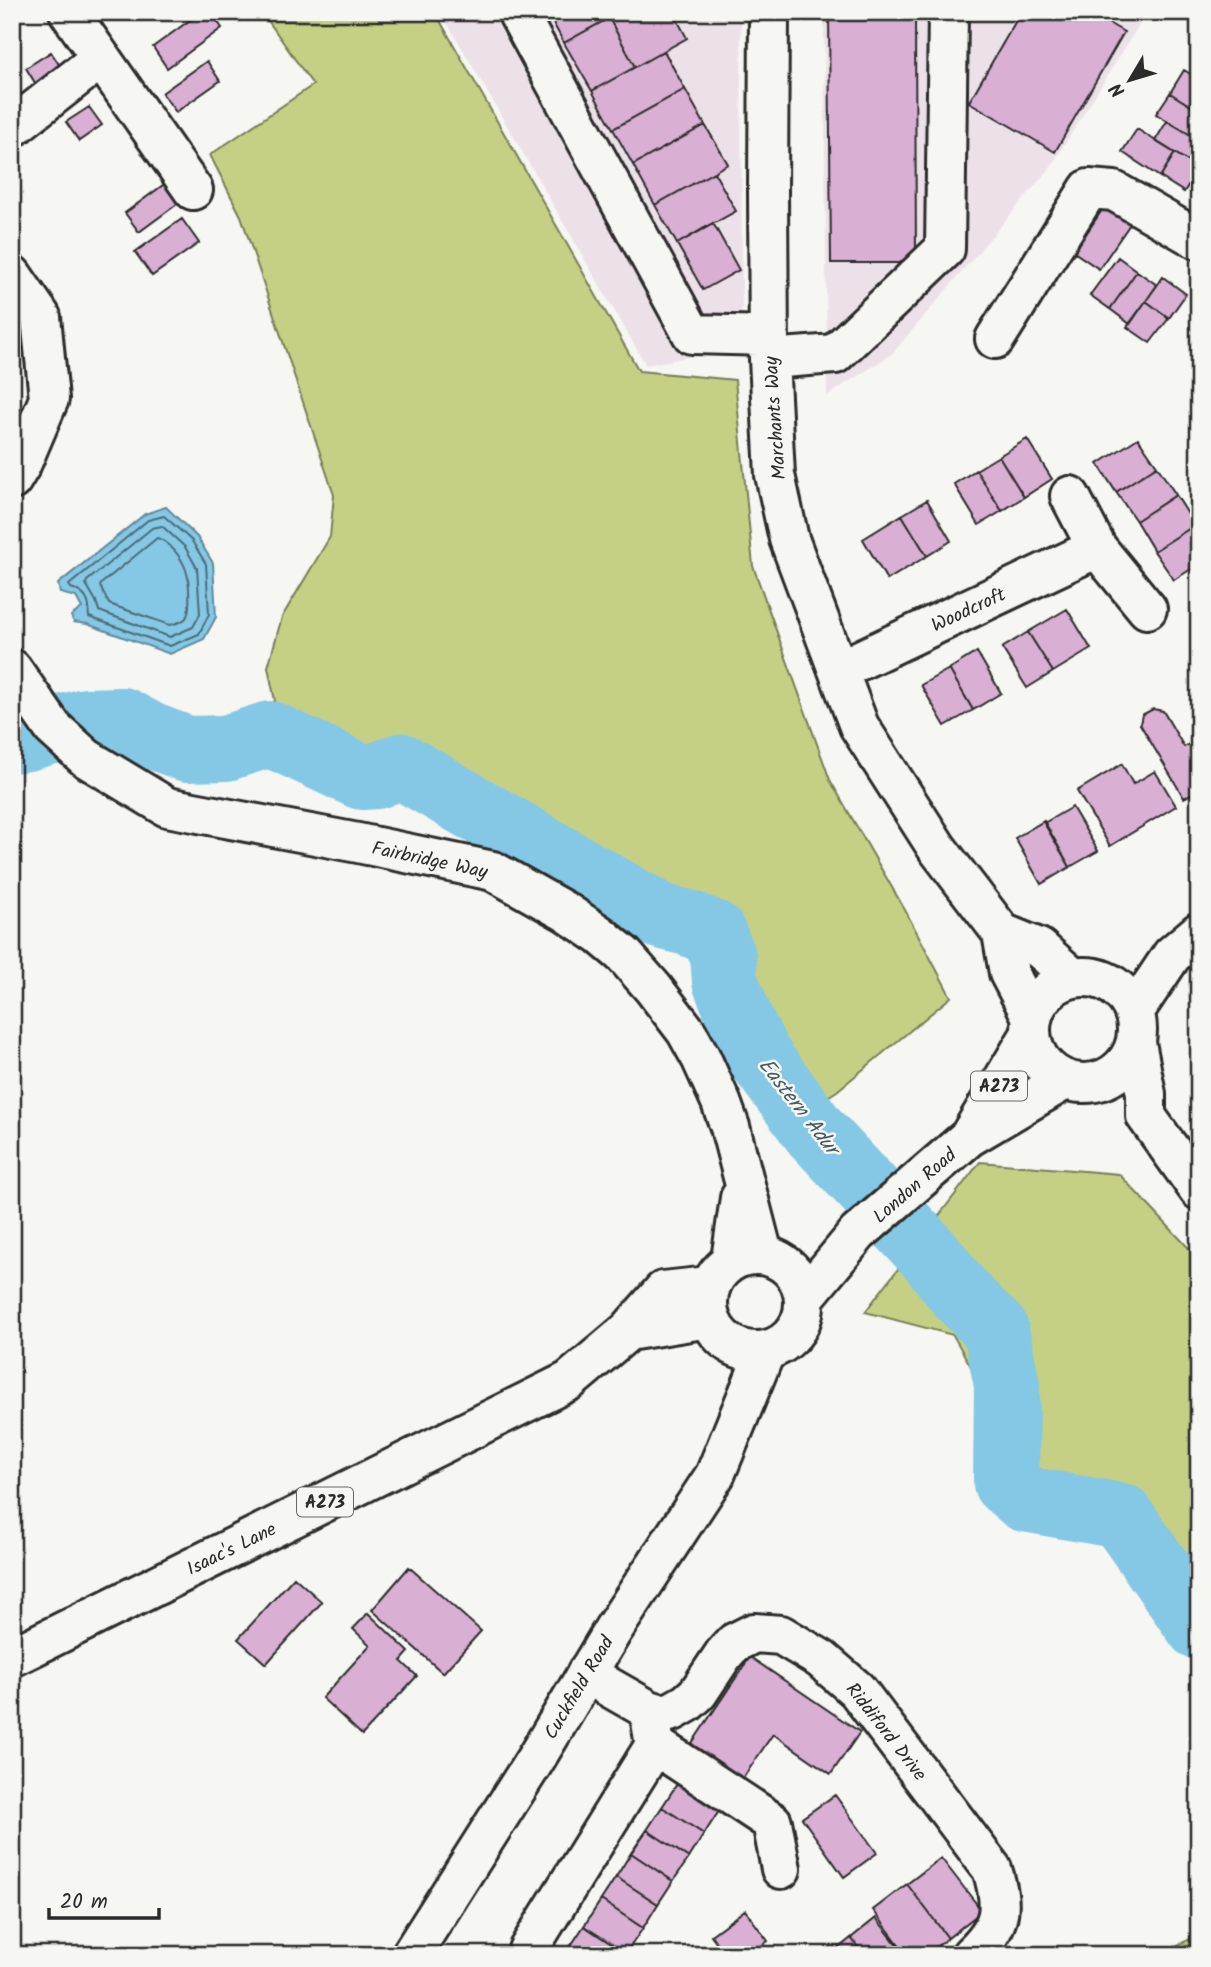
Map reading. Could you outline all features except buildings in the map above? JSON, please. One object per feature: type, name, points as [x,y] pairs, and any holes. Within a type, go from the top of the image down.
[{"type":"street","points":[[69,12],[193,190]]},
{"type":"street","points":[[517,12],[692,334],[769,347],[835,354],[946,249],[948,12]]},
{"type":"street","name":"Marchants Way","points":[[769,12],[769,347],[775,475],[789,538],[859,726],[937,848],[1002,933],[1009,973],[1031,1026]]},
{"type":"street","points":[[12,128],[101,58]]},
{"type":"street","points":[[995,339],[1089,189],[1114,191],[1199,240]]},
{"type":"street","points":[[12,275],[41,317],[49,399],[12,480]]},
{"type":"street","points":[[1070,496],[1097,548],[1147,609]]},
{"type":"street","name":"Woodcroft","points":[[839,670],[1097,548]]},
{"type":"street","name":"Fairbridge Way","points":[[23,685],[53,728],[86,758],[167,807],[493,872],[566,912],[600,935],[624,955],[669,1007],[686,1031],[721,1102],[743,1182],[738,1275]]},
{"type":"street","points":[[1002,933],[1040,948],[1087,978],[1115,987],[1127,998],[1146,1094],[1146,1116],[1199,1190]]},
{"type":"street","points":[[1186,944],[1135,1028],[1129,1059],[1118,1071],[1104,1080],[1084,1084],[1065,1080],[1048,1070],[1036,1054],[1031,1026],[1040,999],[1055,985],[1087,978],[1186,944]]},
{"type":"street","name":"London Road","points":[[969,1137],[1031,1026]]},
{"type":"street","name":"London Road","points":[[804,1298],[859,1234],[969,1137],[1065,1080]]},
{"type":"street","points":[[1104,1080],[1126,1110],[1146,1116]]},
{"type":"street","name":"London Road","points":[[738,1275],[859,1234]]},
{"type":"street","points":[[790,1267],[800,1281],[804,1298],[803,1315],[796,1331],[783,1344],[752,1349],[726,1341],[714,1331],[738,1275],[790,1267]]},
{"type":"street","name":"Isaac's Lane","points":[[12,1657],[569,1381],[628,1331],[663,1291],[738,1275]]},
{"type":"street","name":"Cuckfield Road","points":[[411,1955],[535,1760],[587,1672],[715,1475],[740,1417],[752,1349]]},
{"type":"street","name":"Riddiford Drive","points":[[652,1728],[662,1713],[673,1711],[698,1693],[734,1643],[754,1633],[781,1635],[821,1659],[857,1690],[992,1869],[1000,1904],[999,1917],[971,1955]]},
{"type":"street","points":[[587,1672],[607,1686],[652,1728],[772,1822],[781,1868]]},
{"type":"street","points":[[528,1950],[652,1728]]},
{"type":"shaded area","points":[[441,12],[741,12],[742,347],[646,365]]},
{"type":"shaded area","points":[[824,12],[1147,12],[1050,168],[892,354],[827,396]]},
{"type":"green space","points":[[262,12],[435,12],[639,371],[735,380],[753,566],[830,780],[905,910],[951,997],[837,1091],[801,1114],[722,932],[620,897],[550,854],[451,800],[257,715],[275,701],[268,667],[282,617],[330,537],[334,495],[241,216],[210,155],[313,85]]},
{"type":"green space","points":[[980,1162],[1119,1174],[1199,1259],[1199,1605],[1103,1482],[1028,1467],[953,1335],[865,1312]]},
{"type":"green space","points":[[1199,1935],[1199,1955],[1156,1955]]},
{"type":"water","points":[[166,507],[197,537],[213,563],[216,617],[204,639],[170,654],[87,624],[74,622],[71,616],[82,608],[76,597],[60,593],[58,584],[145,514]]},
{"type":"waterway","name":"Eastern Adur","points":[[12,740],[86,721],[122,720],[150,735],[187,749],[226,748],[270,734],[362,777],[376,776],[401,766],[660,916],[713,933],[723,956],[725,981],[744,1028],[760,1058],[816,1133],[932,1257],[961,1295],[996,1330],[1007,1385],[1006,1483],[1025,1499],[1121,1516],[1199,1627]]}]
